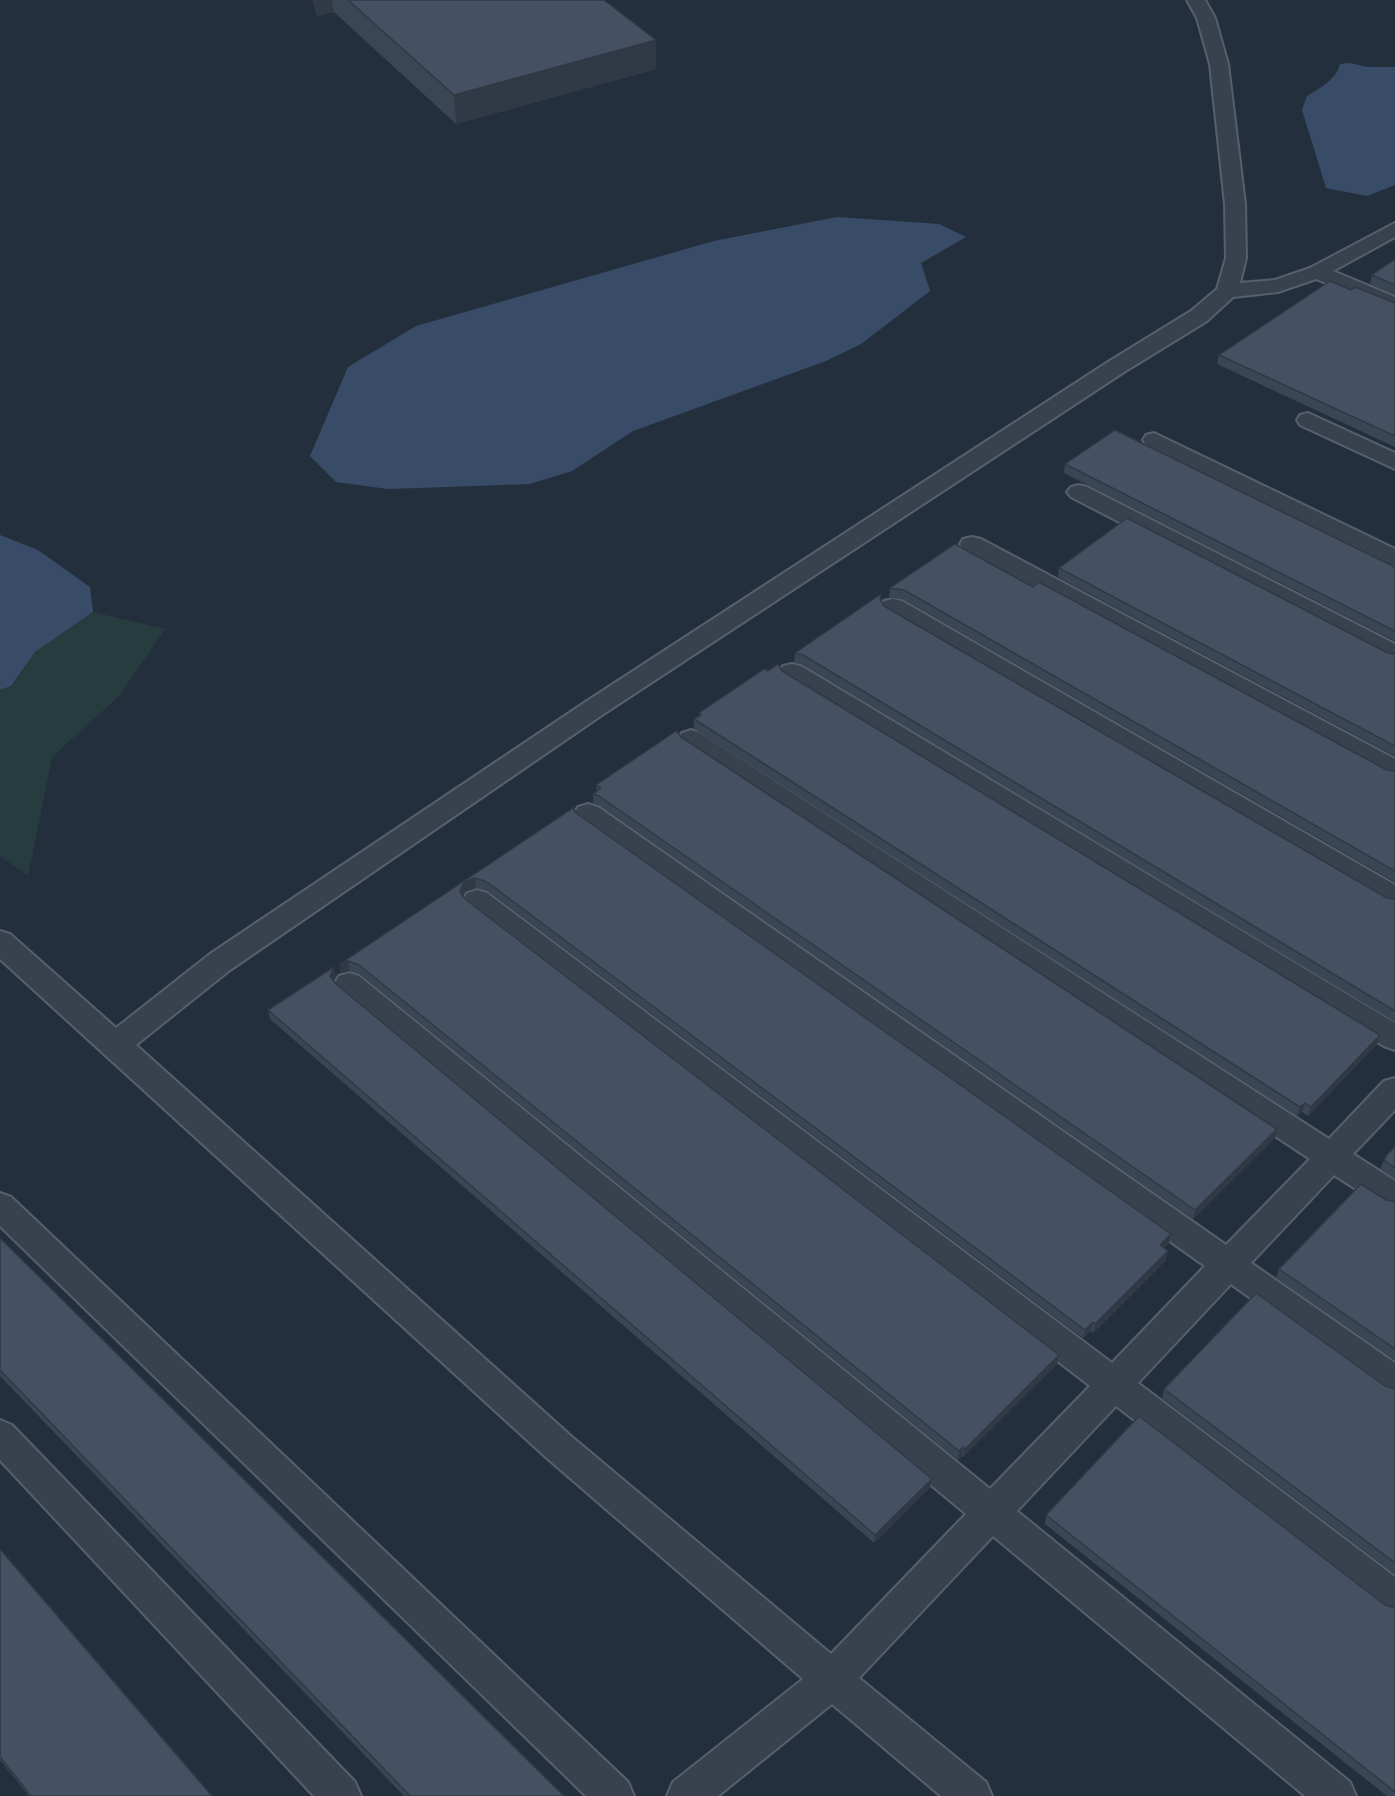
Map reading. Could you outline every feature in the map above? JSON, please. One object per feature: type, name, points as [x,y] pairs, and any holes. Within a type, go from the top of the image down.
[{"type":"lane","points":[[116,1044],[220,962],[554,735],[1116,367],[1199,316],[1227,291],[1236,258],[1235,204],[1220,64],[1206,18],[1196,0]]},
{"type":"lane","points":[[1227,291],[1278,286],[1317,272],[1393,233]]},
{"type":"lane","points":[[1317,272],[1395,305]]},
{"type":"lane","points":[[1308,420],[1395,462]]},
{"type":"lane","points":[[1154,441],[1395,559]]},
{"type":"lane","points":[[1079,492],[1395,654]]},
{"type":"lane","points":[[972,544],[1395,771]]},
{"type":"lane","points":[[893,607],[1395,898]]},
{"type":"lane","points":[[792,672],[1395,1038]]},
{"type":"lane","points":[[691,739],[1395,1198]]},
{"type":"lane","points":[[588,814],[1395,1382]]},
{"type":"lane","points":[[477,900],[1395,1599]]},
{"type":"lane","points":[[0,942],[116,1044],[561,1448],[832,1680],[972,1796]]},
{"type":"lane","points":[[349,984],[1336,1796]]},
{"type":"lane","points":[[687,1796],[832,1680],[1395,1090]]},
{"type":"lane","points":[[0,1206],[614,1796]]},
{"type":"lane","points":[[0,1437],[341,1796]]},
{"type":"green space","points":[[93,612],[165,629],[119,696],[52,757],[28,876],[0,856],[0,690],[12,686],[35,652]]},
{"type":"water","points":[[1350,63],[1367,67],[1395,67],[1395,185],[1367,196],[1326,188],[1302,110],[1307,96],[1331,79],[1340,64]]},
{"type":"water","points":[[837,217],[939,224],[966,237],[921,263],[930,291],[861,344],[826,361],[633,431],[572,471],[530,484],[388,489],[336,482],[310,456],[348,367],[416,326],[714,241]]},
{"type":"water","points":[[0,535],[38,550],[90,587],[93,612],[35,652],[11,686],[0,690]]},
{"type":"building","points":[[348,0],[604,0],[656,40],[454,95]]},
{"type":"building","points":[[1395,259],[1395,285],[1372,275]]},
{"type":"building","points":[[1330,281],[1351,290],[1355,287],[1395,303],[1395,436],[1219,355]]},
{"type":"building","points":[[1115,430],[1395,567],[1395,631],[1065,464]]},
{"type":"building","points":[[1127,518],[1388,653],[1395,654],[1395,746],[1059,568]]},
{"type":"building","points":[[955,544],[1033,587],[1039,582],[1387,770],[1395,771],[1395,871],[904,590],[890,588]]},
{"type":"building","points":[[881,594],[880,599],[884,606],[1387,898],[1395,899],[1395,1011],[803,655],[795,653]]},
{"type":"building","points":[[778,664],[782,671],[1380,1035],[1311,1107],[1305,1103],[1300,1107],[694,719],[701,715],[699,713],[764,669],[768,671]]},
{"type":"building","points":[[676,731],[681,737],[1277,1129],[1195,1210],[593,794],[601,788],[596,785]]},
{"type":"building","points":[[573,808],[576,813],[1171,1234],[1160,1245],[1168,1251],[1095,1324],[1093,1322],[1085,1330],[487,882],[475,878],[464,882],[460,892],[465,899],[1059,1355],[965,1449],[963,1447],[959,1451],[359,965],[348,961],[340,964]]},
{"type":"building","points":[[334,967],[330,976],[336,984],[932,1479],[875,1535],[268,1010]]},
{"type":"building","points":[[1395,1146],[1395,1168],[1384,1160]]},
{"type":"building","points":[[1361,1184],[1386,1200],[1395,1202],[1395,1349],[1279,1269]]},
{"type":"building","points":[[0,1238],[564,1796],[410,1796],[0,1370]]},
{"type":"building","points":[[1256,1293],[1385,1386],[1395,1389],[1395,1563],[1164,1389]]},
{"type":"building","points":[[1139,1416],[1385,1605],[1395,1608],[1395,1792],[1046,1515]]},
{"type":"building","points":[[0,1549],[212,1796],[31,1796],[0,1757]]}]
